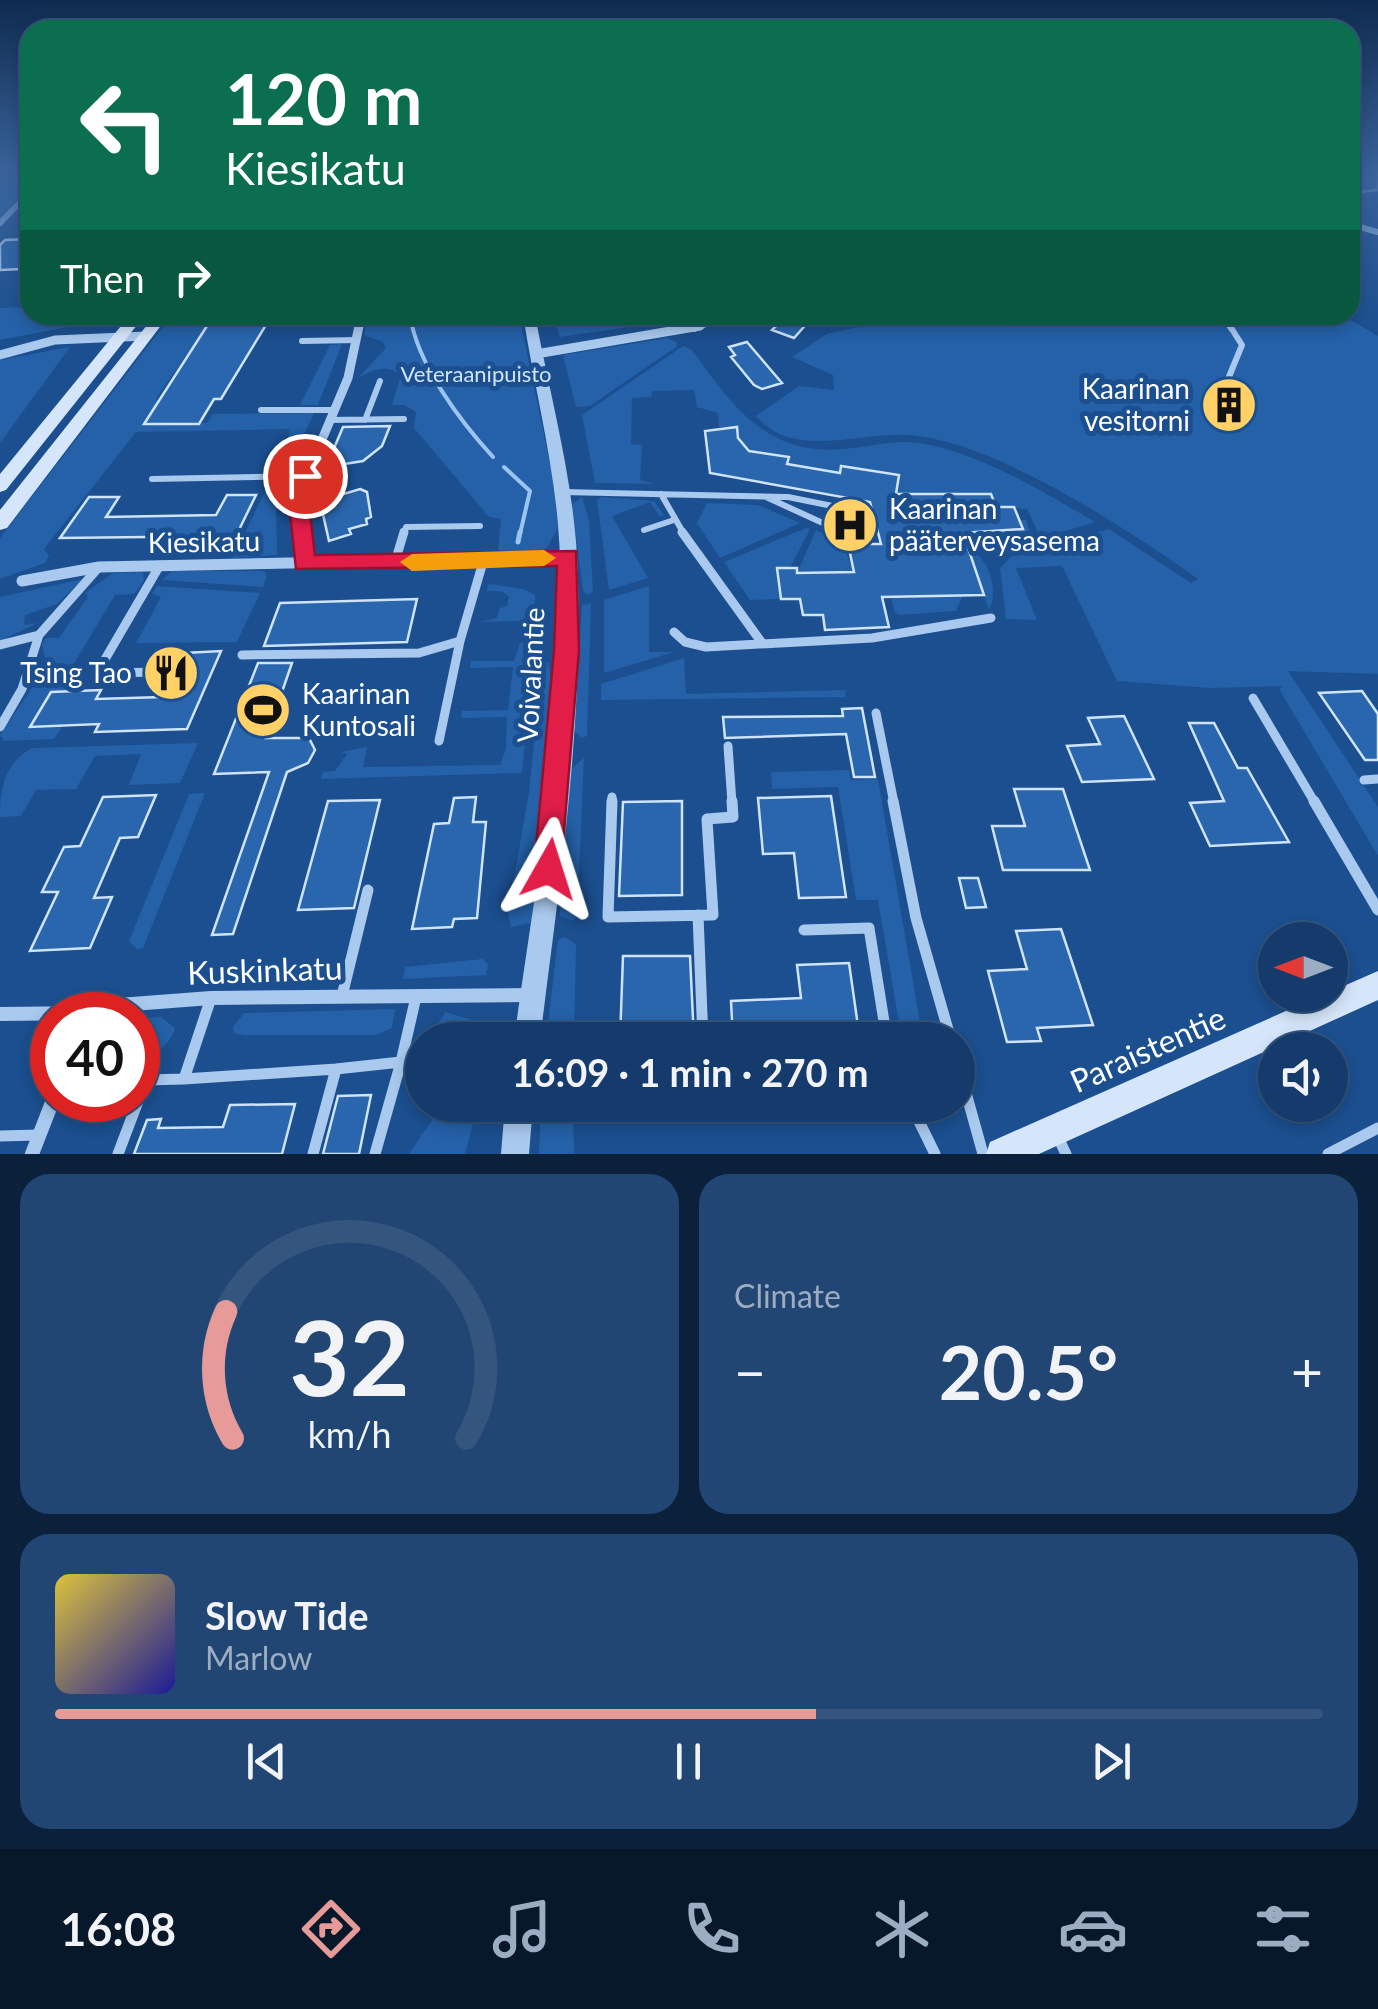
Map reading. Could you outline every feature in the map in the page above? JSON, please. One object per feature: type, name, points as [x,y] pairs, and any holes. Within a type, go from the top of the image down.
[{"type":"main road","points":[[0,486],[129,325]]},
{"type":"main road","points":[[0,523],[154,325]]},
{"type":"main road","name":"Paraistentie","points":[[1002,1154],[1061,1142],[1378,985]]},
{"type":"street","points":[[1360,227],[1378,232]]},
{"type":"street","points":[[304,563],[299,504],[305,476],[352,367],[360,325]]},
{"type":"street","name":"Voivalantie","points":[[529,1022],[554,821],[568,557],[563,492],[531,325]]},
{"type":"street","points":[[536,354],[674,334],[699,325]]},
{"type":"street","points":[[0,356],[54,340],[146,336]]},
{"type":"street","name":"Kiesikatu","points":[[22,582],[99,567],[483,562],[568,557]]},
{"type":"street","name":"Kuskinkatu","points":[[160,1002],[416,994],[533,995]]},
{"type":"street","name":"Kuskinkatu","points":[[2,1017],[30,1016]]},
{"type":"street","points":[[32,1154],[44,1122]]},
{"type":"street","points":[[516,1154],[519,1122]]},
{"type":"lane","points":[[1226,384],[1242,345],[1229,325]]},
{"type":"lane","points":[[302,340],[357,340]]},
{"type":"lane","points":[[365,420],[380,381]]},
{"type":"lane","points":[[262,410],[365,420],[404,419]]},
{"type":"lane","points":[[152,479],[305,476]]},
{"type":"lane","points":[[563,492],[766,498],[840,506],[853,512],[857,526],[838,530],[766,498]]},
{"type":"lane","points":[[662,494],[674,520],[762,643]]},
{"type":"lane","points":[[644,530],[674,520]]},
{"type":"lane","points":[[395,562],[406,527],[480,526]]},
{"type":"lane","points":[[439,741],[460,642],[483,562]]},
{"type":"lane","points":[[160,566],[98,673],[166,672]]},
{"type":"lane","points":[[0,727],[22,689],[39,636],[99,567]]},
{"type":"lane","points":[[674,632],[685,642],[706,647],[872,638],[991,618]]},
{"type":"lane","points":[[0,645],[39,636]]},
{"type":"lane","points":[[242,655],[419,653],[460,642]]},
{"type":"lane","points":[[1253,698],[1378,910]]},
{"type":"lane","points":[[876,713],[916,918],[946,1022]]},
{"type":"lane","points":[[612,797],[608,917],[713,914],[707,819],[733,817],[728,746]]},
{"type":"lane","points":[[1364,780],[1378,779]]},
{"type":"lane","points":[[342,996],[368,890]]},
{"type":"lane","points":[[698,915],[702,1022]]},
{"type":"lane","points":[[804,930],[870,928],[884,1022]]},
{"type":"lane","points":[[375,1154],[416,994]]},
{"type":"lane","points":[[184,1079],[210,998]]},
{"type":"lane","points":[[118,1154],[146,1080],[401,1062]]},
{"type":"lane","points":[[313,1154],[336,1068]]},
{"type":"lane","points":[[919,1122],[935,1154]]},
{"type":"lane","points":[[974,1122],[983,1154]]},
{"type":"lane","points":[[1328,1154],[1378,1128]]},
{"type":"lane","points":[[0,1136],[39,1135]]},
{"type":"green space","points":[[20,307],[20,325],[78,325],[0,340],[0,308]]},
{"type":"green space","points":[[164,325],[207,325],[156,399],[160,400],[145,424],[207,423],[213,414],[314,413],[288,469],[281,469],[290,429],[136,432],[44,549],[49,556],[45,563],[0,579],[0,538]]},
{"type":"green space","name":"Veteraanipuisto","points":[[366,325],[521,325],[552,473],[558,528],[547,548],[532,554],[498,550],[501,519],[489,517],[414,428],[416,412],[404,405],[392,405],[401,375],[380,369],[358,378],[386,348],[383,342],[364,335]]},
{"type":"green space","points":[[556,325],[636,325],[636,326],[560,337]]},
{"type":"green space","points":[[869,325],[1359,325],[1378,336],[1378,674],[1288,671],[1378,807],[1378,856],[1279,689],[1284,686],[1211,688],[1117,681],[1062,566],[1016,568],[1037,620],[1006,619],[1000,568],[1015,553],[1109,529],[1191,583],[1198,579],[1101,515],[988,456],[918,436],[833,441],[791,438],[772,430],[756,416],[799,386],[834,390],[833,375],[792,357],[827,334]]},
{"type":"green space","points":[[667,338],[677,342],[676,347],[590,406],[576,407],[563,355]]},
{"type":"green space","points":[[342,344],[318,405],[300,405],[330,345]]},
{"type":"green space","points":[[683,346],[692,350],[722,390],[754,423],[793,444],[843,449],[910,442],[943,448],[1010,475],[1095,522],[1046,537],[1039,535],[1027,509],[996,507],[968,493],[897,496],[898,475],[842,466],[840,473],[787,464],[788,457],[749,453],[738,439],[737,427],[719,427],[718,413],[697,407],[694,390],[652,391],[651,397],[632,398],[631,444],[642,445],[640,480],[654,484],[595,483],[582,415]]},
{"type":"green space","points":[[70,347],[0,443],[0,360]]},
{"type":"green space","points":[[283,482],[276,511],[277,555],[233,558],[269,483]]},
{"type":"green space","points":[[582,497],[589,520],[593,592],[588,595],[583,591],[572,504]]},
{"type":"green space","points":[[602,497],[654,501],[664,515],[660,517],[650,502],[612,516],[648,578],[609,590],[597,500]]},
{"type":"green space","points":[[707,503],[758,505],[800,523],[720,558],[697,523]]},
{"type":"green space","points":[[1019,520],[1026,520],[1032,537],[1028,541],[976,553],[991,580],[993,596],[989,610],[971,556],[921,556],[914,530],[1022,529]]},
{"type":"green space","points":[[810,529],[790,568],[777,568],[781,599],[750,600],[724,562]]},
{"type":"green space","points":[[816,530],[842,543],[854,572],[797,573]]},
{"type":"green space","points":[[172,571],[264,571],[267,576],[263,587],[162,580]]},
{"type":"green space","points":[[143,572],[144,581],[134,594],[115,595],[63,682],[79,682],[75,691],[51,692],[31,726],[63,726],[54,739],[4,741],[0,735],[47,666],[42,645],[46,638],[59,638],[88,597],[85,593],[113,573]]},
{"type":"green space","points":[[83,579],[57,604],[25,615],[24,625],[38,623],[0,641],[0,597]]},
{"type":"green space","points":[[489,584],[523,589],[535,595],[535,636],[521,637],[520,621],[478,622],[497,618],[500,608],[507,606],[509,596],[501,591],[486,591]]},
{"type":"green space","points":[[157,586],[260,593],[237,642],[136,643],[161,597],[152,594]]},
{"type":"green space","points":[[649,586],[649,652],[674,652],[604,673],[604,600]]},
{"type":"green space","points":[[963,595],[956,611],[900,615],[895,613],[891,597]]},
{"type":"green space","points":[[591,603],[587,736],[581,738],[573,729],[582,605]]},
{"type":"green space","points":[[520,643],[535,643],[522,773],[321,779],[323,772],[335,771],[347,754],[340,752],[367,747],[363,767],[500,765],[506,749],[507,717],[461,718],[462,711],[508,710],[513,667],[470,668],[471,661],[514,661]]},
{"type":"green space","points":[[684,658],[686,694],[845,690],[846,697],[601,700],[601,684]]},
{"type":"green space","points":[[542,663],[549,663],[551,695],[543,826],[531,923],[511,927],[508,913],[529,792]]},
{"type":"green space","points":[[198,743],[180,783],[129,785],[141,754],[95,756],[76,789],[36,790],[21,816],[0,817],[1,797],[10,769],[32,748]]},
{"type":"green space","points":[[584,758],[577,916],[573,921],[560,916],[568,772]]},
{"type":"green space","points":[[849,770],[851,780],[878,779],[920,1022],[899,1022],[878,900],[856,900],[838,787],[772,789],[771,772]]},
{"type":"green space","points":[[205,793],[143,948],[137,949],[129,941],[189,794]]},
{"type":"green space","points":[[565,937],[576,944],[574,1022],[548,1022],[558,940]]},
{"type":"green space","points":[[483,959],[488,964],[486,975],[403,979],[405,967]]},
{"type":"green space","points":[[347,968],[344,979],[238,983],[243,970]]},
{"type":"green space","points":[[395,1009],[392,1028],[376,1035],[244,1035],[234,1033],[233,1027],[244,1013]]},
{"type":"green space","points":[[445,1012],[480,1022],[439,1022]]},
{"type":"green space","points":[[160,1017],[175,1028],[160,1048]]},
{"type":"green space","points":[[431,1122],[473,1122],[465,1154],[409,1154]]},
{"type":"green space","points":[[540,1122],[573,1122],[574,1154],[539,1154]]},
{"type":"building","points":[[20,239],[20,269],[0,270],[0,245],[5,240]]},
{"type":"building","points":[[208,325],[266,325],[221,399],[214,399],[199,424],[144,424]]},
{"type":"building","points":[[777,325],[806,325],[794,338],[772,330]]},
{"type":"building","points":[[747,342],[782,383],[762,389],[754,385],[731,357],[735,355],[729,347]]},
{"type":"building","name":"Kaarinan vesitorni","points":[[1219,393],[1238,398],[1253,413],[1236,417],[1215,410],[1206,398]]},
{"type":"building","points":[[390,426],[382,446],[363,461],[326,467],[343,427]]},
{"type":"building","points":[[737,427],[738,438],[749,451],[789,457],[787,464],[840,473],[841,466],[899,475],[896,494],[991,494],[996,507],[1014,507],[1023,529],[963,533],[984,595],[882,597],[889,627],[825,630],[823,615],[803,615],[800,599],[781,599],[777,568],[797,568],[797,573],[854,572],[848,544],[881,544],[870,502],[710,473],[705,431]]},
{"type":"building","points":[[360,489],[367,492],[371,517],[366,519],[367,524],[329,541],[320,501]]},
{"type":"building","points":[[227,495],[256,495],[236,536],[60,538],[89,497],[119,497],[106,517],[216,515]]},
{"type":"building","points":[[417,599],[407,642],[264,646],[280,603]]},
{"type":"building","points":[[221,651],[187,729],[95,732],[99,724],[30,727],[51,692],[101,690],[96,699],[163,697],[184,653]]},
{"type":"building","points":[[258,663],[292,663],[266,738],[309,738],[315,750],[308,763],[287,772],[233,934],[212,935],[269,772],[214,774]]},
{"type":"building","points":[[1362,691],[1378,714],[1378,760],[1365,760],[1319,693]]},
{"type":"building","points":[[862,708],[875,777],[854,777],[846,734],[725,738],[723,717],[843,716],[842,709]]},
{"type":"building","points":[[1124,716],[1154,779],[1082,782],[1067,746],[1100,744],[1088,718]]},
{"type":"building","points":[[1189,723],[1214,723],[1238,768],[1247,768],[1289,842],[1210,846],[1190,803],[1224,801]]},
{"type":"building","points":[[1014,789],[1063,789],[1090,870],[1003,870],[992,826],[1025,826]]},
{"type":"building","points":[[156,795],[138,837],[120,838],[94,898],[112,897],[90,948],[30,951],[58,892],[42,892],[64,847],[80,846],[103,797]]},
{"type":"building","points":[[831,796],[846,897],[799,898],[794,853],[763,854],[758,798]]},
{"type":"building","points":[[476,797],[473,822],[486,822],[477,918],[454,919],[452,927],[412,929],[434,824],[449,823],[454,798]]},
{"type":"building","points":[[380,800],[354,908],[298,910],[328,801]]},
{"type":"building","points":[[682,801],[682,895],[619,896],[623,802]]},
{"type":"building","points":[[959,878],[978,878],[986,907],[966,908]]},
{"type":"building","points":[[1061,929],[1093,1025],[1037,1028],[1041,1041],[1007,1042],[988,971],[1027,969],[1016,931]]},
{"type":"building","points":[[623,956],[690,956],[693,1022],[621,1022]]},
{"type":"building","points":[[849,963],[857,1022],[732,1022],[731,1001],[801,998],[797,965]]},
{"type":"building","points":[[371,1095],[359,1154],[323,1154],[338,1096]]},
{"type":"building","points":[[295,1104],[282,1154],[134,1154],[146,1122],[160,1122],[158,1128],[223,1127],[230,1105]]},
{"type":"waterway","points":[[412,325],[431,372],[467,427],[493,457]]},
{"type":"waterway","points":[[504,467],[530,491],[520,534]]},
{"type":"waterway","points":[[518,542],[520,532]]},
{"type":"slow traffic","points":[[412,562],[544,558]]},
{"type":"place","name":"Kaarinan vesitorni","points":[[1229,405]]},
{"type":"place","name":"Kaarinan pääterveysasema","points":[[850,525]]},
{"type":"place","name":"Tsing Tao","points":[[171,673]]},
{"type":"place","name":"Kaarinan Kuntosali","points":[[263,710]]},
{"type":"route","points":[[305,476],[299,504],[304,563],[483,562],[568,557],[560,749],[549,869]]}]
